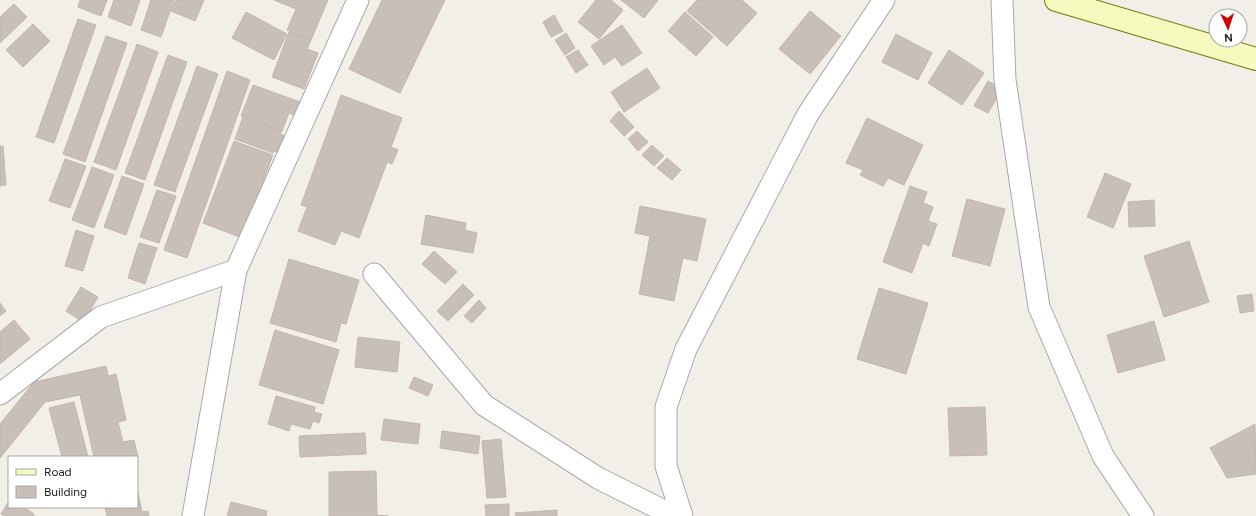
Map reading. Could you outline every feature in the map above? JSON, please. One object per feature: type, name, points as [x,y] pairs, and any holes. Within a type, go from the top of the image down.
[{"type":"main road","points":[[1056,0],[1256,59]]},
{"type":"street","points":[[193,516],[236,270],[358,0]]},
{"type":"street","points":[[682,516],[666,466],[666,407],[686,349],[808,114],[884,0]]},
{"type":"street","points":[[1002,0],[1005,80],[1039,307],[1103,456],[1143,516]]},
{"type":"street","points":[[0,394],[101,317],[236,270]]},
{"type":"street","points":[[374,274],[484,405],[598,478],[674,516]]},
{"type":"building","points":[[80,0],[107,0],[101,16],[78,7]]},
{"type":"building","points":[[114,0],[140,0],[131,26],[108,17]]},
{"type":"building","points":[[151,0],[174,0],[161,37],[141,30]]},
{"type":"building","points":[[176,0],[204,0],[195,21],[171,11]]},
{"type":"building","points":[[274,0],[328,0],[311,40],[287,30],[296,9]]},
{"type":"building","points":[[382,0],[445,0],[400,93],[349,69]]},
{"type":"building","points":[[596,0],[611,0],[623,10],[599,39],[578,22]]},
{"type":"building","points":[[621,0],[658,0],[644,18]]},
{"type":"building","points":[[697,0],[742,0],[757,13],[727,46],[687,11]]},
{"type":"building","points":[[14,4],[27,17],[0,43],[0,17]]},
{"type":"building","points":[[810,11],[841,36],[810,74],[779,49]]},
{"type":"building","points":[[246,12],[287,34],[274,60],[232,38]]},
{"type":"building","points":[[685,12],[713,37],[696,56],[668,31]]},
{"type":"building","points":[[554,15],[563,31],[551,37],[543,22]]},
{"type":"building","points":[[78,19],[96,25],[54,143],[36,137]]},
{"type":"building","points":[[33,24],[50,41],[23,67],[6,50]]},
{"type":"building","points":[[622,25],[642,53],[622,66],[615,57],[604,65],[591,46]]},
{"type":"building","points":[[289,32],[311,40],[307,49],[318,53],[304,89],[272,77]]},
{"type":"building","points":[[566,33],[575,48],[565,55],[555,40]]},
{"type":"building","points":[[896,34],[932,53],[918,80],[882,62]]},
{"type":"building","points":[[106,36],[127,43],[85,162],[63,154]]},
{"type":"building","points":[[137,44],[158,52],[116,170],[94,162]]},
{"type":"building","points":[[578,50],[588,65],[576,73],[566,57]]},
{"type":"building","points":[[949,50],[984,73],[962,105],[928,83]]},
{"type":"building","points":[[168,55],[187,62],[145,180],[125,173]]},
{"type":"building","points":[[197,66],[218,74],[175,192],[154,185]]},
{"type":"building","points":[[647,68],[660,88],[624,112],[611,92]]},
{"type":"building","points":[[227,71],[250,80],[187,258],[164,250]]},
{"type":"building","points":[[988,81],[1002,89],[988,113],[974,106]]},
{"type":"building","points":[[253,85],[300,102],[295,116],[289,113],[282,131],[241,116]]},
{"type":"building","points":[[341,95],[402,118],[391,147],[398,150],[392,164],[387,162],[359,238],[341,231],[335,245],[298,231],[307,207],[301,205]]},
{"type":"building","points":[[619,111],[634,127],[624,136],[610,121]]},
{"type":"building","points":[[243,117],[282,131],[280,134],[287,137],[281,153],[274,151],[273,153],[235,139]]},
{"type":"building","points":[[867,118],[923,145],[904,185],[888,178],[883,186],[860,175],[863,170],[846,163]]},
{"type":"building","points":[[637,131],[648,142],[638,151],[628,139]]},
{"type":"building","points":[[234,141],[273,155],[263,181],[271,183],[266,196],[259,193],[242,238],[203,223]]},
{"type":"building","points":[[652,145],[664,156],[654,166],[642,155]]},
{"type":"building","points":[[0,146],[3,146],[6,185],[0,186]]},
{"type":"building","points":[[667,158],[681,170],[672,180],[657,168]]},
{"type":"building","points":[[65,159],[86,166],[70,208],[49,201]]},
{"type":"building","points":[[92,167],[114,175],[94,228],[72,220]]},
{"type":"building","points":[[1105,173],[1131,184],[1113,228],[1087,217]]},
{"type":"building","points":[[122,176],[144,184],[126,235],[104,227]]},
{"type":"building","points":[[910,186],[927,192],[923,203],[933,207],[928,221],[937,224],[929,246],[923,243],[912,273],[883,262]]},
{"type":"building","points":[[157,190],[176,196],[159,243],[140,237]]},
{"type":"building","points":[[967,199],[1005,209],[990,266],[952,256]]},
{"type":"building","points":[[1154,200],[1155,226],[1129,227],[1128,202]]},
{"type":"building","points":[[640,206],[706,219],[697,261],[683,258],[674,301],[639,294],[650,236],[635,233]]},
{"type":"building","points":[[426,215],[466,223],[465,230],[477,233],[473,253],[421,244]]},
{"type":"building","points":[[76,230],[94,236],[83,271],[65,266]]},
{"type":"building","points":[[1189,241],[1209,302],[1164,317],[1144,256]]},
{"type":"building","points":[[139,243],[157,248],[145,284],[128,278]]},
{"type":"building","points":[[434,251],[457,272],[445,284],[422,264]]},
{"type":"building","points":[[289,259],[359,280],[346,324],[341,323],[336,342],[270,323]]},
{"type":"building","points":[[463,284],[474,295],[448,321],[437,311]]},
{"type":"building","points":[[81,287],[98,297],[83,322],[66,311]]},
{"type":"building","points":[[879,288],[928,303],[906,374],[857,359]]},
{"type":"building","points":[[1252,294],[1254,311],[1240,313],[1237,296]]},
{"type":"building","points":[[479,300],[486,308],[472,323],[464,316]]},
{"type":"building","points":[[0,303],[6,311],[0,316]]},
{"type":"building","points":[[14,320],[30,339],[0,364],[0,332]]},
{"type":"building","points":[[1154,321],[1165,360],[1118,373],[1107,335]]},
{"type":"building","points":[[275,330],[339,350],[323,404],[259,385]]},
{"type":"building","points":[[358,337],[400,342],[397,372],[355,367]]},
{"type":"building","points":[[106,366],[108,376],[116,374],[126,420],[118,422],[123,442],[134,440],[138,456],[94,456],[80,395],[45,402],[0,458],[0,424],[34,382]]},
{"type":"building","points":[[414,377],[433,385],[428,396],[409,388]]},
{"type":"building","points":[[276,396],[315,407],[314,412],[322,414],[319,423],[313,421],[310,429],[291,424],[289,431],[268,424]]},
{"type":"building","points":[[74,402],[88,456],[62,456],[49,408]]},
{"type":"building","points":[[985,407],[987,455],[950,456],[948,408]]},
{"type":"building","points":[[384,419],[420,424],[418,444],[381,440]]},
{"type":"building","points":[[1255,424],[1256,474],[1227,478],[1210,448]]},
{"type":"building","points":[[442,431],[480,436],[478,454],[440,448]]},
{"type":"building","points":[[365,433],[366,454],[300,457],[299,436]]},
{"type":"building","points":[[501,439],[506,497],[487,498],[482,441]]},
{"type":"building","points":[[376,471],[377,515],[389,516],[329,516],[329,472]]},
{"type":"building","points":[[138,493],[142,512],[148,511],[149,516],[107,516],[105,508],[138,508]]},
{"type":"building","points":[[231,502],[267,511],[266,516],[227,516]]},
{"type":"building","points":[[8,503],[8,508],[25,508],[34,514],[33,516],[5,516],[1,514]]},
{"type":"building","points":[[509,504],[509,516],[486,516],[485,505]]},
{"type":"building","points":[[557,510],[557,516],[516,516],[515,513]]}]
